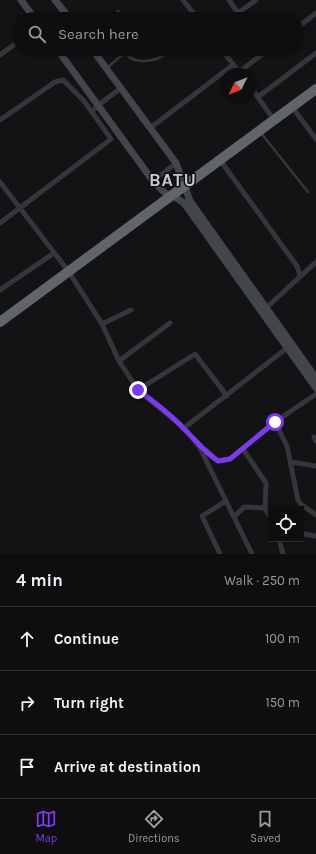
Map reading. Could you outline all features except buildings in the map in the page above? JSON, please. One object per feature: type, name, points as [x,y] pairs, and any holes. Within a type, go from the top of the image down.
[{"type":"highway","points":[[0,322],[316,89]]},
{"type":"main road","points":[[21,0],[30,12]]},
{"type":"main road","points":[[55,0],[64,12]]},
{"type":"main road","points":[[61,56],[153,181],[169,197],[175,197],[184,203],[316,388]]},
{"type":"main road","points":[[97,56],[176,163],[190,201],[316,378]]},
{"type":"street","points":[[183,0],[192,12]]},
{"type":"street","points":[[229,0],[237,12]]},
{"type":"street","points":[[239,12],[256,0]]},
{"type":"street","points":[[304,22],[316,13]]},
{"type":"street","points":[[0,55],[12,46]]},
{"type":"street","points":[[258,97],[316,53]]},
{"type":"street","points":[[226,56],[236,68]]},
{"type":"street","points":[[246,68],[259,56]]},
{"type":"street","points":[[150,128],[233,65]]},
{"type":"street","points":[[0,120],[55,82],[63,80],[78,94],[111,139],[0,223]]},
{"type":"street","points":[[92,112],[97,106],[121,88]]},
{"type":"street","points":[[256,94],[274,120]]},
{"type":"street","points":[[292,107],[316,139]]},
{"type":"street","points":[[220,160],[298,266],[300,276]]},
{"type":"street","points":[[153,181],[176,163]]},
{"type":"street","points":[[0,182],[68,272],[102,324],[119,361],[138,390],[184,428],[200,448],[252,554]]},
{"type":"street","points":[[0,290],[54,252]]},
{"type":"street","points":[[258,306],[266,308],[316,262]]},
{"type":"street","points":[[298,266],[307,270]]},
{"type":"street","points":[[102,324],[131,310]]},
{"type":"street","points":[[119,361],[170,323]]},
{"type":"street","points":[[184,428],[287,348]]},
{"type":"street","points":[[138,390],[195,354],[227,396]]},
{"type":"street","points":[[200,448],[220,461],[230,459],[275,422],[316,394]]},
{"type":"street","points":[[275,422],[287,446],[298,500],[304,507],[316,515]]},
{"type":"street","points":[[242,449],[266,483],[265,508],[268,514]]},
{"type":"street","points":[[291,462],[316,466]]},
{"type":"street","points":[[220,554],[202,516],[226,501]]},
{"type":"street","points":[[234,517],[244,507],[265,508]]},
{"type":"street","points":[[304,534],[316,537]]},
{"type":"street","points":[[280,542],[283,554]]},
{"type":"lane","points":[[107,69],[119,56]]},
{"type":"lane","points":[[129,56],[132,59],[148,61],[163,56]]},
{"type":"lane","points":[[259,131],[308,192]]},
{"type":"district","name":"BATU","points":[[173,180]]},
{"type":"route","points":[[138,390],[184,428],[200,448],[204,449],[218,461],[230,459],[275,422]]}]
